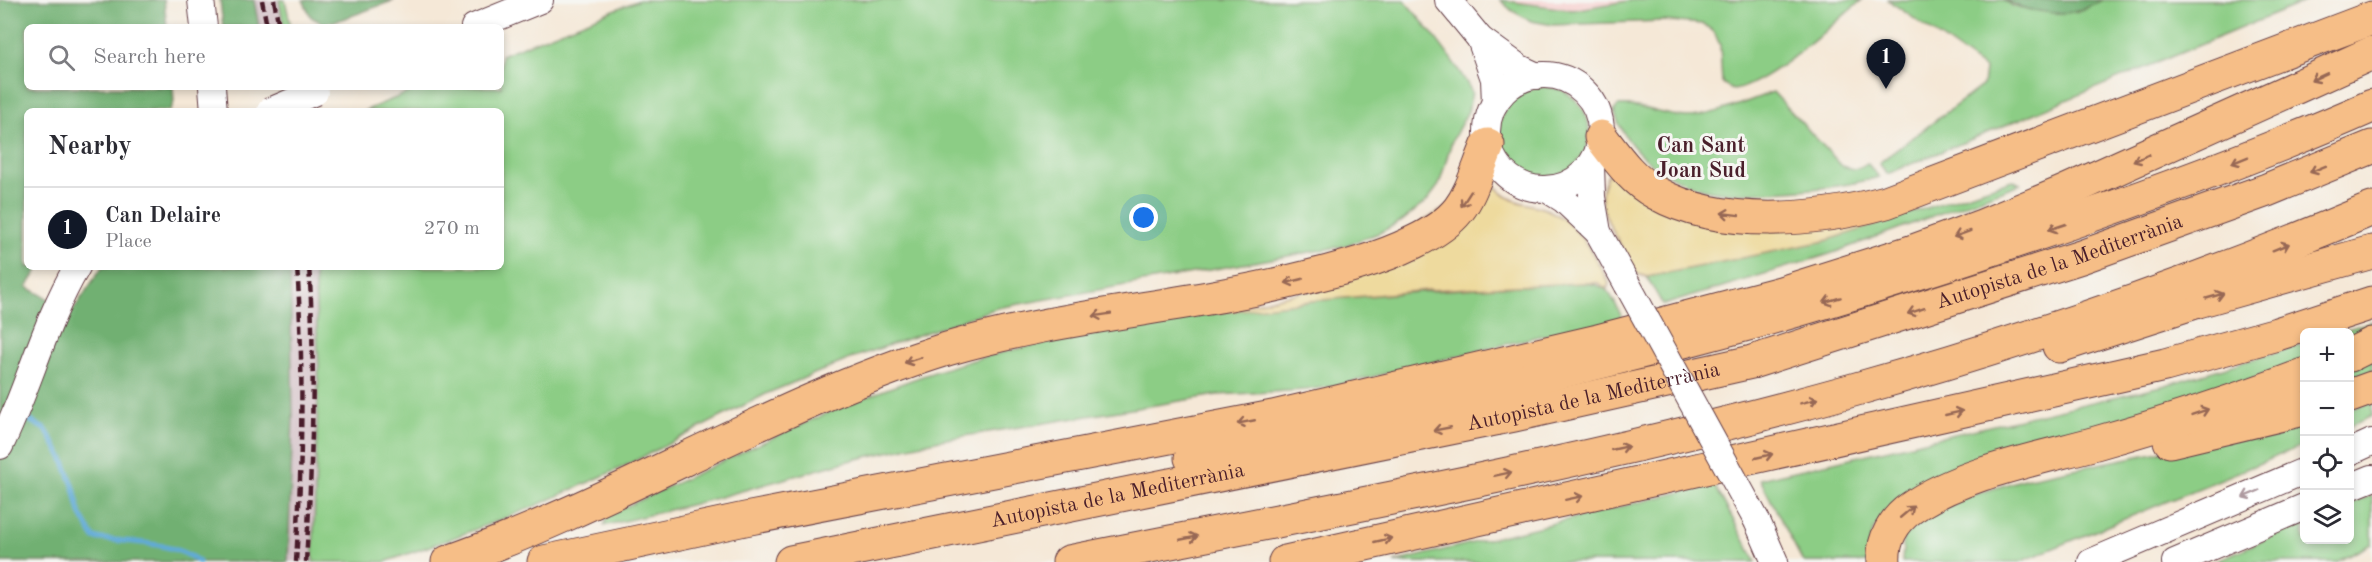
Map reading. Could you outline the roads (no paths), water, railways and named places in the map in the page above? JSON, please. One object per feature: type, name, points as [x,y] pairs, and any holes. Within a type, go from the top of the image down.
[{"type":"highway","points":[[1788,217],[1823,211],[1882,193],[2363,0]]},
{"type":"highway","points":[[1596,151],[1621,163],[1655,193],[1677,203],[1726,214],[1824,216],[1886,202],[2372,18]]},
{"type":"highway","points":[[544,562],[768,514],[1273,417],[1724,309],[1901,256],[1982,226],[2062,193],[2372,53]]},
{"type":"highway","points":[[870,546],[1180,461],[1566,370],[1796,310],[1941,266],[2122,205],[2310,133],[2372,106]]},
{"type":"highway","points":[[448,562],[500,544],[564,517],[746,430],[900,364],[1035,327],[1275,286],[1390,253],[1429,234],[1456,214],[1472,190],[1488,146]]},
{"type":"highway","name":"Autopista de la Mediterrània","points":[[791,562],[1514,415],[1752,362],[2081,257],[2267,190],[2372,147]]},
{"type":"highway","points":[[1070,562],[1528,469],[1755,416],[1858,388],[2072,322],[2285,246],[2372,209]]},
{"type":"highway","points":[[1858,388],[2059,346],[2198,302],[2372,252]]},
{"type":"highway","points":[[1285,562],[2165,365],[2277,334],[2372,303]]},
{"type":"highway","points":[[2354,352],[2372,344]]},
{"type":"highway","points":[[1884,562],[1885,543],[1896,522],[1910,508],[1941,490],[1983,475],[2185,417],[2300,376]]},
{"type":"highway","points":[[2354,394],[2372,388]]},
{"type":"highway","points":[[1983,475],[2204,435],[2300,410]]},
{"type":"street","points":[[201,0],[204,24]]},
{"type":"street","points":[[481,24],[540,0]]},
{"type":"street","points":[[1448,0],[1480,39],[1520,68],[1537,76],[1564,79],[1584,91],[1598,113],[1592,197],[1598,232]]},
{"type":"street","points":[[1480,39],[1494,79],[1495,103]]},
{"type":"street","points":[[1537,76],[1516,82],[1504,91],[1495,103],[1488,120],[1488,146],[1495,163],[1508,177],[1530,188],[1548,190],[1572,182],[1596,151]]},
{"type":"street","points":[[212,90],[214,108]]},
{"type":"street","points":[[277,108],[322,90]]},
{"type":"street","points":[[1548,190],[1564,200],[1598,232],[1766,541],[1788,562]]},
{"type":"street","points":[[0,446],[45,330],[75,270]]},
{"type":"street","points":[[2354,450],[2372,442]]},
{"type":"street","points":[[2091,562],[2300,473]]},
{"type":"street","points":[[2354,485],[2372,478]]},
{"type":"street","points":[[2175,562],[2300,509]]},
{"type":"waterway","points":[[22,416],[46,430],[63,459],[80,513],[94,538],[163,546],[188,555],[199,562]]},
{"type":"railway","points":[[262,0],[266,24]]},
{"type":"railway","points":[[274,0],[278,24]]},
{"type":"railway","points":[[296,562],[301,415],[301,341],[297,270]]},
{"type":"railway","points":[[306,562],[312,415],[309,270]]},
{"type":"place","name":"Can Delaire","points":[[1886,89]]},
{"type":"district","name":"Can Sant Joan Sud","points":[[1701,158]]}]
